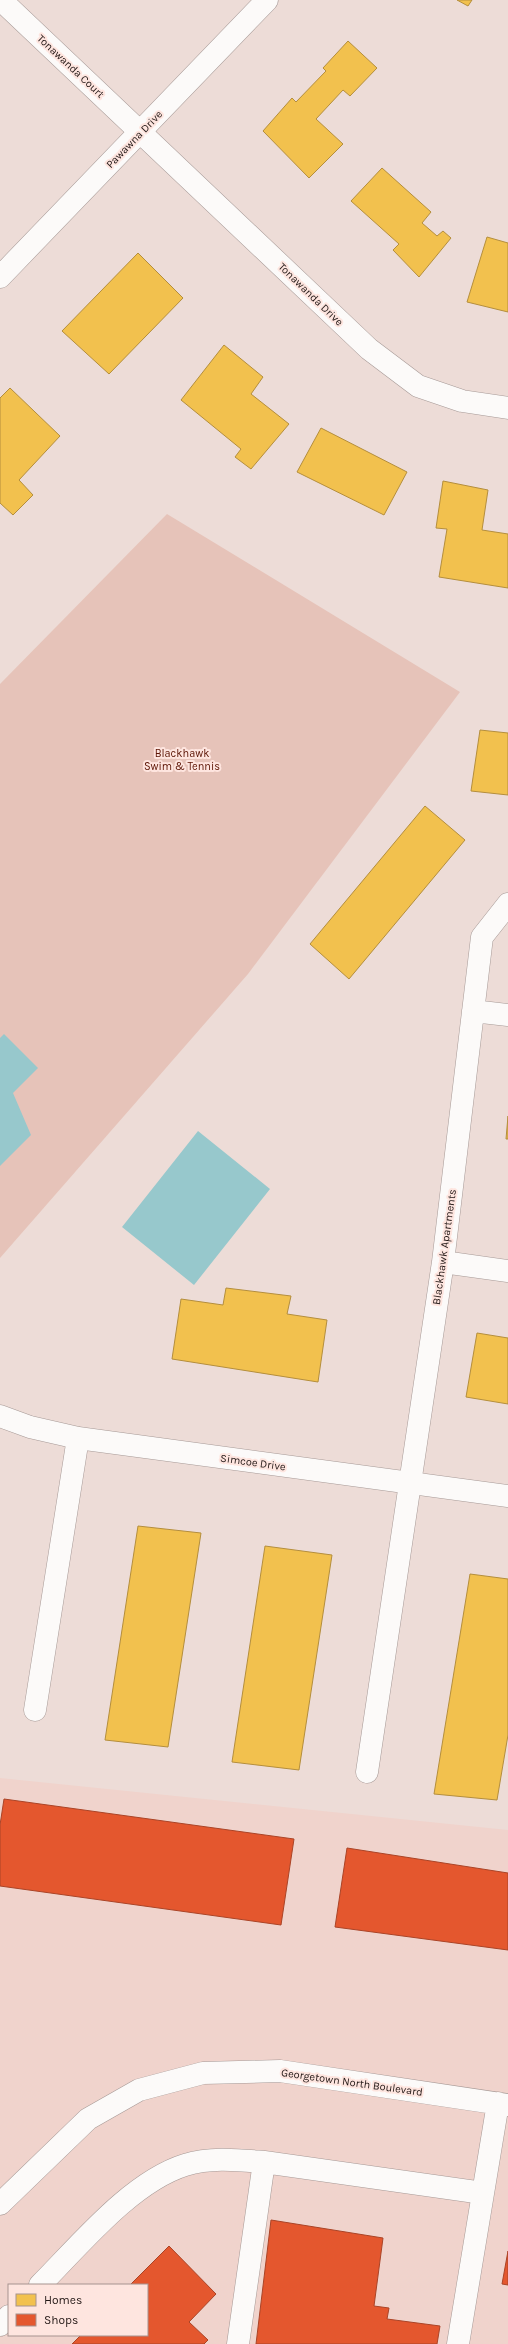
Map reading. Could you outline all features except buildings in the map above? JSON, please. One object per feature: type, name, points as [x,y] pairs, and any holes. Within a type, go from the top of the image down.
[{"type":"street","name":"Tonawanda Court","points":[[1,0],[141,132]]},
{"type":"street","name":"Pawawna Drive","points":[[0,277],[267,0]]},
{"type":"street","name":"Tonawanda Drive","points":[[141,132],[369,349],[418,386],[462,401],[508,408]]},
{"type":"street","name":"Blackhawk Apartments","points":[[368,1772],[443,1262],[482,937],[508,904]]},
{"type":"street","points":[[473,1011],[508,1015]]},
{"type":"street","points":[[443,1262],[508,1271]]},
{"type":"street","name":"Simcoe Drive","points":[[0,1416],[30,1427],[78,1438],[508,1496]]},
{"type":"street","points":[[35,1710],[78,1438]]},
{"type":"street","name":"Georgetown North Boulevard","points":[[0,2204],[88,2119],[139,2090],[203,2073],[280,2071],[503,2104]]},
{"type":"street","points":[[458,2344],[483,2193],[503,2104]]},
{"type":"street","points":[[41,2284],[123,2203],[152,2180],[185,2165],[215,2160],[264,2162],[483,2193]]},
{"type":"street","points":[[238,2344],[264,2162]]},
{"type":"street","points":[[0,2325],[8,2317]]},
{"type":"shaded area","points":[[0,1778],[508,1830],[508,2344],[0,2344]]},
{"type":"green space","name":"Blackhawk Swim & Tennis","points":[[167,514],[460,692],[248,974],[0,1258],[0,684]]},
{"type":"water","points":[[4,1034],[38,1068],[13,1093],[31,1135],[0,1166],[0,1038]]},
{"type":"water","points":[[198,1131],[270,1189],[194,1285],[122,1227]]}]
